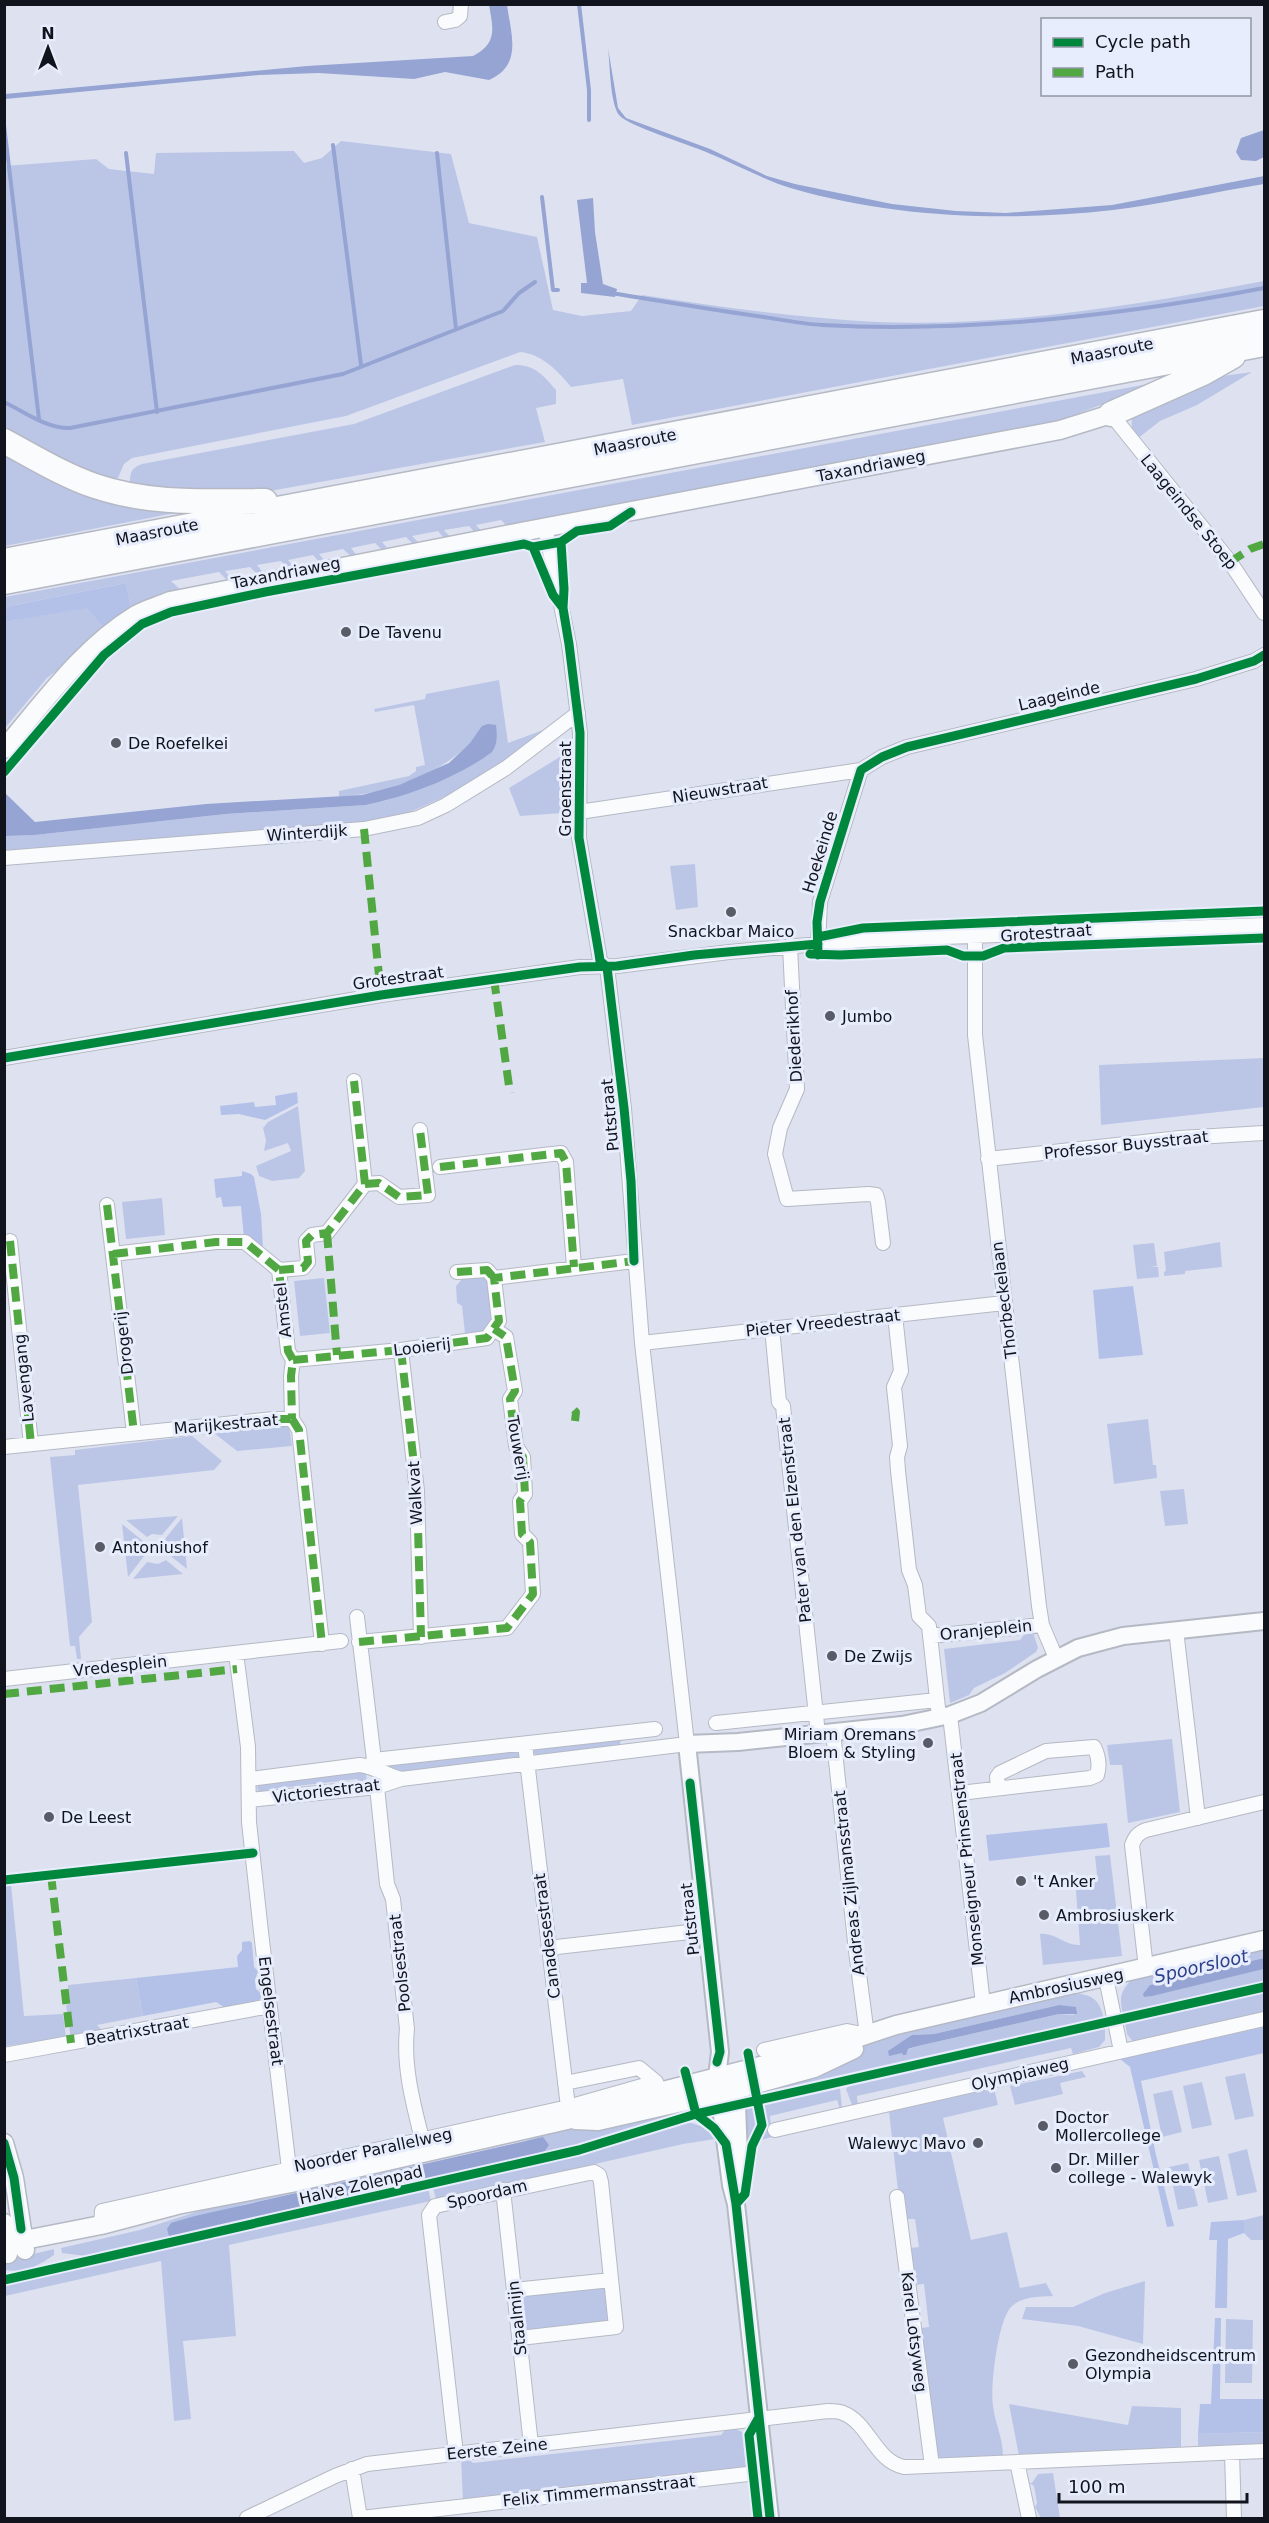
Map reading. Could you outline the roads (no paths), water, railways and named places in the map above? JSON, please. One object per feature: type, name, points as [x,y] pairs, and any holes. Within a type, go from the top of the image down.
[{"type":"highway","name":"Maasroute","points":[[4,561],[1264,322]]},
{"type":"highway","name":"Maasroute","points":[[4,582],[1256,345]]},
{"type":"highway","points":[[1111,414],[1203,374],[1256,345]]},
{"type":"highway","points":[[4,441],[78,480],[144,498],[195,502],[321,502]]},
{"type":"main road","name":"Taxandriaweg","points":[[4,749],[71,670],[102,639],[138,614],[170,601],[544,527],[1060,430],[1111,414]]},
{"type":"main road","name":"Ambrosiusweg","points":[[726,2083],[786,2053],[867,2028],[896,2025],[1264,1940]]},
{"type":"main road","name":"Ambrosiusweg","points":[[726,2083],[814,2068],[859,2047],[867,2028]]},
{"type":"main road","name":"Noorder Parallelweg","points":[[12,2247],[177,2205],[212,2199],[568,2113],[598,2121],[660,2093],[726,2083]]},
{"type":"main road","points":[[4,2143],[14,2178],[12,2247]]},
{"type":"main road","name":"Noorder Parallelweg","points":[[12,2247],[139,2228],[212,2199]]},
{"type":"main road","points":[[4,2223],[12,2247]]},
{"type":"street","points":[[445,22],[455,20],[460,16],[461,4]]},
{"type":"street","name":"Laageindse Stoep","points":[[1111,414],[1230,562],[1264,613]]},
{"type":"street","name":"Groenstraat","points":[[544,527],[569,644],[578,713],[581,850],[600,961],[607,966]]},
{"type":"street","name":"Laageinde","points":[[861,770],[882,757],[907,747],[1196,679],[1254,661],[1264,655]]},
{"type":"street","name":"Winterdijk","points":[[4,858],[364,829],[418,818],[476,788],[578,713]]},
{"type":"street","name":"Nieuwstraat","points":[[579,812],[861,770]]},
{"type":"street","name":"Hoekeinde","points":[[818,944],[820,902],[861,770]]},
{"type":"street","name":"Grotestraat","points":[[4,1058],[381,995],[580,967],[863,940],[975,938],[1264,925]]},
{"type":"street","name":"Thorbeckelaan","points":[[975,938],[975,1035],[1004,1304],[1042,1625],[1056,1658]]},
{"type":"street","name":"Diederikhof","points":[[790,946],[797,1089],[776,1142],[777,1167],[787,1200],[876,1195],[883,1243]]},
{"type":"street","name":"Putstraat","points":[[607,966],[625,1119],[642,1343],[706,1930],[720,2052],[726,2083],[731,2185],[736,2204],[770,2518]]},
{"type":"street","points":[[354,1080],[365,1184],[379,1183],[399,1197],[428,1195],[420,1130]]},
{"type":"street","name":"Professor Buysstraat","points":[[988,1159],[1180,1138],[1264,1132]]},
{"type":"street","points":[[440,1167],[561,1153],[566,1162],[574,1268]]},
{"type":"street","name":"Amstel","points":[[113,1254],[216,1242],[245,1242],[279,1269],[303,1268],[308,1262],[306,1241],[312,1235],[327,1233],[365,1184]]},
{"type":"street","name":"Drogerij","points":[[107,1205],[134,1433]]},
{"type":"street","name":"Lavengang","points":[[10,1241],[31,1444]]},
{"type":"street","points":[[494,1278],[634,1261]]},
{"type":"street","name":"Amstel","points":[[279,1269],[288,1351],[293,1360],[292,1419]]},
{"type":"street","points":[[457,1272],[487,1270],[494,1278],[499,1321],[494,1329]]},
{"type":"street","name":"Pieter Vreedestraat","points":[[642,1343],[1004,1304]]},
{"type":"street","name":"Monseigneur Prinsenstraat","points":[[895,1315],[901,1371],[894,1387],[900,1446],[897,1457],[909,1570],[915,1586],[919,1616],[929,1626],[937,1700],[945,1716],[960,1792],[983,2004]]},
{"type":"street","name":"Pater van den Elzenstraat","points":[[772,1328],[779,1402],[783,1406],[816,1713],[826,1733]]},
{"type":"street","name":"Looierij","points":[[293,1360],[401,1350],[487,1338],[494,1329]]},
{"type":"street","name":"Touwerij","points":[[359,1642],[507,1628],[533,1594],[530,1542],[522,1534],[520,1501],[525,1494],[523,1457],[516,1446],[510,1398],[515,1391],[506,1337],[494,1329]]},
{"type":"street","name":"Walkvat","points":[[401,1350],[417,1491],[421,1637]]},
{"type":"street","name":"Marijkestraat","points":[[4,1447],[292,1419],[299,1430],[322,1644]]},
{"type":"street","points":[[357,1617],[372,1763]]},
{"type":"street","points":[[687,1744],[738,1742],[902,1725],[945,1716],[981,1703],[1056,1658],[1078,1648],[1124,1636],[1264,1620]]},
{"type":"street","name":"Oranjeplein","points":[[930,1636],[1042,1625]]},
{"type":"street","points":[[1176,1630],[1198,1818]]},
{"type":"street","name":"Vredesplein","points":[[4,1679],[341,1641]]},
{"type":"street","points":[[236,1653],[250,1779],[249,1800]]},
{"type":"street","points":[[716,1723],[937,1700]]},
{"type":"street","points":[[736,1721],[738,1742]]},
{"type":"street","name":"Victoriestraat","points":[[250,1779],[655,1729]]},
{"type":"street","points":[[623,1733],[644,1750]]},
{"type":"street","name":"Andreas Zijlmansstraat","points":[[826,1733],[867,2028]]},
{"type":"street","points":[[525,1744],[528,1764]]},
{"type":"street","name":"Victoriestraat","points":[[249,1800],[377,1786],[401,1779],[687,1744]]},
{"type":"street","points":[[960,1792],[998,1788],[1097,1776],[1100,1767],[1098,1755],[1094,1747],[1046,1751],[1000,1773],[997,1777],[998,1788]]},
{"type":"street","name":"Victoriestraat","points":[[372,1763],[386,1775],[401,1779]]},
{"type":"street","name":"Canadesestraat","points":[[528,1764],[568,2113]]},
{"type":"street","name":"Poolsestraat","points":[[377,1786],[387,1884],[393,1899],[407,2029],[406,2046],[411,2097],[422,2139]]},
{"type":"street","name":"Engelsestraat","points":[[249,1800],[289,2169]]},
{"type":"street","points":[[1146,1968],[1132,1845],[1138,1833],[1264,1802]]},
{"type":"street","points":[[548,1948],[706,1930]]},
{"type":"street","points":[[1106,1978],[1121,2051]]},
{"type":"street","name":"Beatrixstraat","points":[[4,2055],[270,2006]]},
{"type":"street","name":"Olympiaweg","points":[[775,2130],[1264,2019]]},
{"type":"street","name":"Ambrosiusweg","points":[[764,2050],[786,2053],[847,2031],[867,2028]]},
{"type":"street","points":[[565,2083],[639,2068],[660,2093]]},
{"type":"street","name":"Noorder Parallelweg","points":[[101,2225],[102,2211],[422,2139],[568,2113],[660,2093]]},
{"type":"street","name":"Spoordam","points":[[456,2454],[429,2215],[435,2206],[585,2172],[594,2172],[598,2175],[616,2327],[520,2338]]},
{"type":"street","name":"Staalmijn","points":[[503,2190],[531,2445]]},
{"type":"street","name":"Karel Lotsyweg","points":[[897,2197],[932,2466]]},
{"type":"street","points":[[514,2290],[611,2280]]},
{"type":"street","name":"Eerste Zeine","points":[[247,2518],[367,2464],[828,2411],[843,2413],[855,2421],[884,2456],[896,2465],[932,2466],[1264,2451]]},
{"type":"street","points":[[1232,2453],[1234,2518]]},
{"type":"street","points":[[1017,2462],[1029,2518]]},
{"type":"street","points":[[352,2469],[360,2518]]},
{"type":"street","name":"Felix Timmermansstraat","points":[[360,2518],[470,2512],[765,2472]]},
{"type":"waterway","points":[[579,4],[589,90],[589,120]]},
{"type":"waterway","points":[[4,125],[39,419]]},
{"type":"waterway","points":[[333,145],[361,365]]},
{"type":"waterway","points":[[126,153],[157,412]]},
{"type":"waterway","points":[[437,153],[456,329]]},
{"type":"waterway","points":[[542,197],[553,290],[558,290]]},
{"type":"waterway","points":[[4,402],[45,423],[70,428],[343,374],[503,311],[519,293],[535,282]]},
{"type":"waterway","points":[[611,293],[808,324],[934,327],[1100,314],[1264,288]]},
{"type":"place","name":"De Tavenu","points":[[346,632]]},
{"type":"place","name":"De Roefelkei","points":[[116,743]]},
{"type":"place","name":"Snackbar Maico","points":[[731,912]]},
{"type":"place","name":"Jumbo","points":[[830,1016]]},
{"type":"place","name":"Antoniushof","points":[[100,1547]]},
{"type":"place","name":"De Zwijs","points":[[832,1656]]},
{"type":"place","name":"Miriam Oremans Bloem & Styling","points":[[928,1743]]},
{"type":"place","name":"De Leest","points":[[49,1817]]},
{"type":"place","name":"'t Anker","points":[[1021,1881]]},
{"type":"place","name":"Ambrosiuskerk","points":[[1044,1915]]},
{"type":"place","name":"Doctor Mollercollege","points":[[1043,2126]]},
{"type":"place","name":"Walewyc Mavo","points":[[978,2143]]},
{"type":"place","name":"Dr. Miller college - Walewyk","points":[[1056,2168]]},
{"type":"place","name":"Gezondheidscentrum Olympia","points":[[1073,2364]]},
{"type":"water label","name":"Spoorsloot","points":[[1201,1966]]}]
